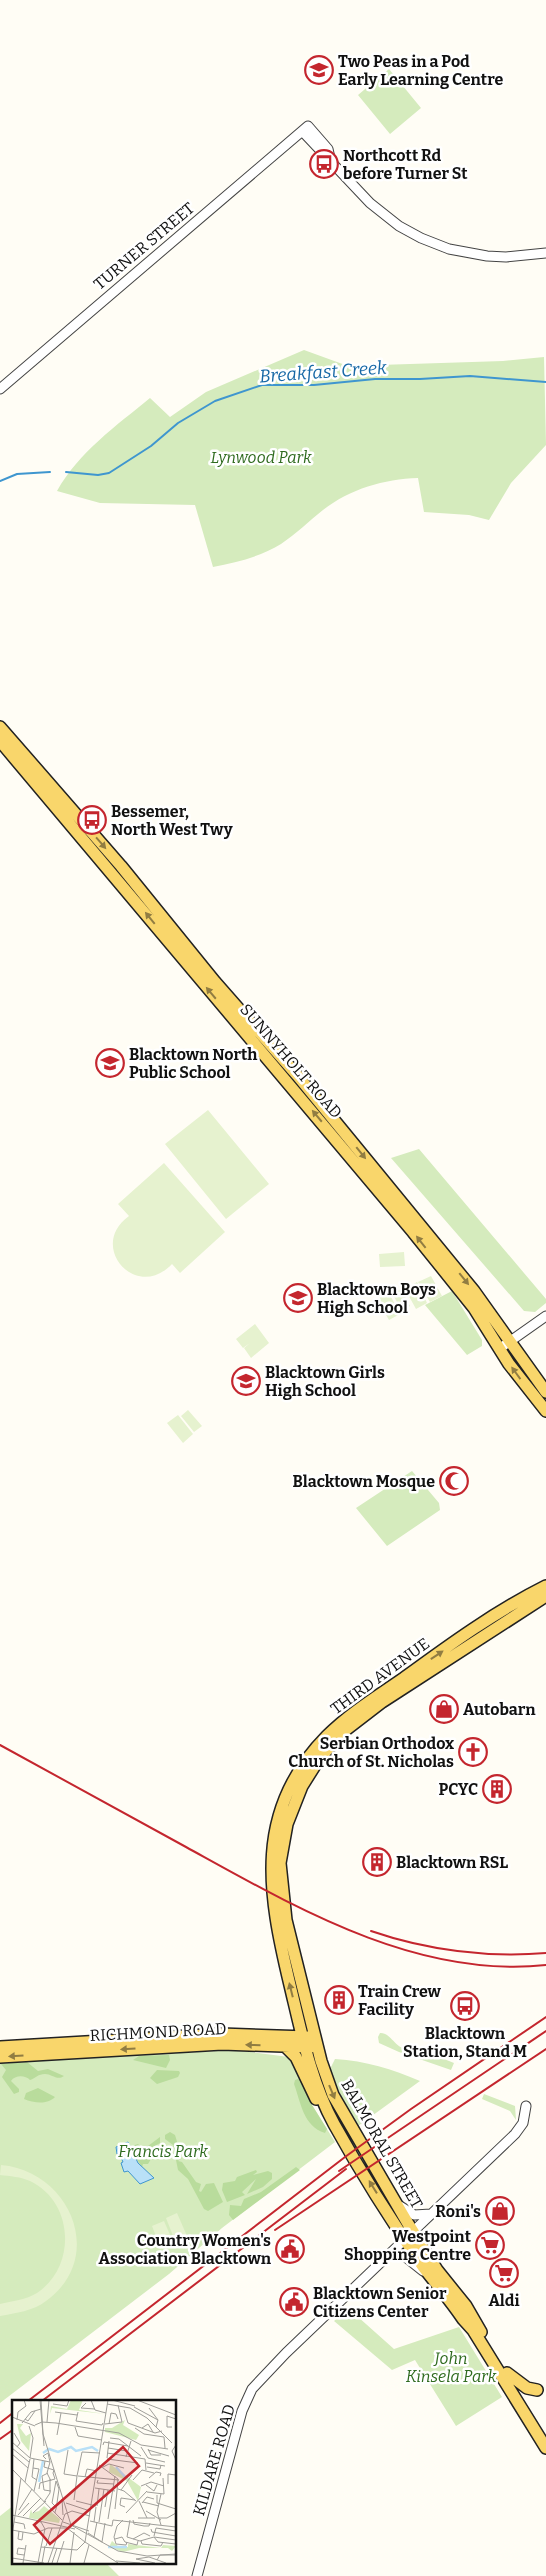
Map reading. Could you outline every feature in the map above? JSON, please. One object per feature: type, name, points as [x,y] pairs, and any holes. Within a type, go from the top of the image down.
[{"type":"main road","name":"SUNNYHOLT ROAD","points":[[0,726],[121,866],[215,982],[296,1075],[474,1291],[512,1341],[546,1392]]},
{"type":"main road","name":"SUNNYHOLT ROAD","points":[[0,741],[413,1232],[474,1308],[499,1349],[546,1411]]},
{"type":"main road","name":"THIRD AVENUE","points":[[304,2042],[275,1921],[271,1875],[273,1840],[290,1789],[301,1769],[327,1736],[357,1710],[516,1602],[546,1586]]},
{"type":"main road","name":"THIRD AVENUE","points":[[316,2043],[286,1920],[280,1882],[283,1839],[302,1786],[327,1749],[361,1717],[546,1596]]},
{"type":"main road","points":[[255,2035],[289,2029],[295,2024],[298,2016]]},
{"type":"main road","name":"RICHMOND ROAD","points":[[0,2047],[221,2034],[255,2035],[316,2043]]},
{"type":"main road","name":"RICHMOND ROAD","points":[[0,2057],[222,2044],[285,2046],[304,2042]]},
{"type":"main road","name":"BALMORAL STREET","points":[[304,2042],[312,2070],[333,2122],[409,2236],[466,2306],[519,2394],[521,2405]]},
{"type":"main road","name":"BALMORAL STREET","points":[[316,2043],[333,2095],[394,2201],[409,2236],[430,2275],[463,2319],[474,2330],[546,2448]]},
{"type":"main road","points":[[285,2046],[296,2056],[314,2096],[333,2122]]},
{"type":"main road","points":[[506,2373],[527,2388],[537,2390]]},
{"type":"street","name":"TURNER STREET","points":[[0,389],[305,128],[322,154],[330,158],[375,208],[399,226],[421,238],[449,249],[487,256],[506,257],[546,253]]},
{"type":"street","points":[[499,1349],[546,1316]]},
{"type":"street","name":"KILDARE ROAD","points":[[197,2576],[238,2423],[252,2390],[286,2353],[515,2134],[523,2123],[526,2106]]},
{"type":"street","points":[[394,2201],[411,2214],[421,2216],[433,2214]]},
{"type":"street","points":[[391,2254],[408,2258],[430,2275]]},
{"type":"green space","points":[[389,69],[421,108],[390,134],[358,95]]},
{"type":"green space","name":"Lynwood Park","points":[[304,350],[348,366],[503,361],[544,357],[546,445],[511,483],[489,520],[469,515],[424,512],[418,478],[393,480],[368,486],[344,496],[273,549],[213,567],[195,505],[100,503],[57,491],[76,464],[99,440],[150,398],[170,417],[206,392]]},
{"type":"green space","points":[[208,1110],[269,1184],[226,1219],[165,1144]]},
{"type":"green space","points":[[419,1149],[546,1299],[546,1303],[535,1312],[524,1311],[391,1158]]},
{"type":"green space","points":[[164,1163],[225,1232],[180,1273],[172,1264],[158,1274],[144,1277],[132,1273],[121,1266],[115,1254],[113,1242],[117,1228],[129,1216],[118,1204]]},
{"type":"green space","points":[[404,1252],[405,1266],[380,1267],[379,1254]]},
{"type":"green space","points":[[431,1276],[442,1296],[430,1302],[418,1282]]},
{"type":"green space","points":[[417,1282],[427,1303],[416,1309],[405,1289]]},
{"type":"green space","points":[[401,1289],[410,1306],[402,1311],[392,1293]]},
{"type":"green space","points":[[452,1291],[482,1340],[482,1346],[467,1355],[425,1305]]},
{"type":"green space","points":[[389,1293],[400,1314],[389,1320],[377,1299]]},
{"type":"green space","points":[[255,1324],[269,1343],[251,1358],[244,1348],[250,1343],[243,1348],[236,1339]]},
{"type":"green space","points":[[188,1410],[202,1426],[194,1432],[181,1416]]},
{"type":"green space","points":[[178,1415],[193,1434],[183,1443],[167,1423]]},
{"type":"green space","points":[[412,1471],[439,1503],[440,1510],[387,1546],[356,1508]]},
{"type":"green space","points":[[380,2033],[388,2036],[403,2048],[414,2047],[454,2063],[451,2070],[379,2043],[378,2037]]},
{"type":"green space","name":"Francis Park","points":[[235,2050],[289,2057],[312,2105],[335,2142],[222,2228],[169,2274],[0,2403],[0,2063]]},
{"type":"green space","points":[[169,2055],[170,2060],[166,2068],[133,2060],[139,2056]]},
{"type":"green space","points":[[335,2059],[379,2066],[420,2081],[358,2126],[341,2096],[330,2069]]},
{"type":"green space","points":[[27,2062],[38,2071],[48,2069],[64,2076],[57,2078],[43,2074],[30,2080],[17,2077],[11,2081],[19,2089],[19,2092],[14,2094],[2,2077],[6,2070],[1,2064]]},
{"type":"green space","points":[[157,2070],[179,2071],[180,2073],[178,2077],[157,2084],[150,2078]]},
{"type":"green space","points":[[301,2078],[312,2105],[327,2129],[325,2133],[312,2125],[304,2113],[294,2084],[295,2080]]},
{"type":"green space","points":[[38,2088],[55,2097],[52,2100],[40,2103],[24,2099],[26,2093]]},
{"type":"green space","points":[[484,2094],[515,2106],[516,2120],[510,2111],[482,2099]]},
{"type":"green space","points":[[170,2132],[175,2135],[182,2158],[178,2161],[182,2162],[196,2182],[201,2184],[199,2191],[201,2192],[206,2184],[214,2183],[223,2202],[208,2211],[204,2209],[188,2179],[178,2170],[173,2145],[165,2139],[165,2135]]},
{"type":"green space","points":[[160,2137],[160,2143],[153,2147],[157,2149],[148,2164],[143,2164],[142,2167],[131,2151],[132,2146],[138,2144],[142,2148]]},
{"type":"green space","points":[[1,2165],[25,2171],[46,2183],[62,2199],[72,2219],[77,2240],[74,2262],[64,2283],[46,2301],[18,2313],[0,2316],[0,2304],[33,2295],[50,2281],[59,2267],[64,2251],[65,2235],[62,2219],[55,2204],[45,2191],[30,2181],[0,2175]]},
{"type":"green space","points":[[296,2167],[300,2170],[233,2220],[229,2215],[230,2205],[241,2206],[244,2199],[261,2192]]},
{"type":"green space","points":[[256,2170],[257,2172],[253,2175],[268,2171],[272,2173],[272,2179],[263,2187],[247,2194],[256,2179],[242,2192],[245,2195],[227,2202],[222,2190],[223,2183],[235,2181],[237,2177]]},
{"type":"green space","points":[[177,2213],[187,2236],[175,2241],[166,2218]]},
{"type":"green space","points":[[164,2221],[174,2244],[161,2249],[152,2226]]},
{"type":"green space","name":"John Kinsela Park","points":[[348,2308],[394,2349],[459,2327],[502,2397],[456,2426],[415,2360],[392,2370],[334,2321]]},
{"type":"green space","points":[[12,2507],[12,2564],[107,2564],[119,2576],[0,2576],[0,2516]]},
{"type":"water","points":[[128,2142],[138,2163],[154,2178],[140,2184],[128,2171],[124,2172],[121,2163],[123,2162],[119,2153],[117,2154],[116,2147]]},
{"type":"waterway","name":"Breakfast Creek","points":[[66,472],[98,475],[109,473],[151,446],[178,423],[215,401],[262,385],[314,385],[375,379],[470,376],[546,382]]},
{"type":"waterway","name":"Breakfast Creek","points":[[0,481],[17,474],[50,472]]},
{"type":"railway","points":[[0,1745],[270,1893],[358,1934],[404,1950],[450,1961],[498,1966],[546,1965]]},
{"type":"railway","points":[[371,1931],[413,1943],[457,1951],[502,1954],[546,1953]]},
{"type":"railway","points":[[29,2400],[345,2157],[411,2109],[546,2017]]},
{"type":"railway","points":[[339,2171],[546,2031]]},
{"type":"railway","points":[[275,2230],[546,2049]]},
{"type":"railway","points":[[43,2400],[346,2169]]},
{"type":"railway","points":[[0,2423],[12,2414]]},
{"type":"railway","points":[[0,2439],[12,2430]]},
{"type":"place","name":"Two Peas in a Pod Early Learning Centre","points":[[319,70]]},
{"type":"place","name":"Northcott Rd before Turner St","points":[[324,164]]},
{"type":"place","name":"Bessemer, North West Twy","points":[[92,820]]},
{"type":"place","name":"Blacktown North Public School","points":[[110,1063]]},
{"type":"place","name":"Blacktown Boys High School","points":[[298,1298]]},
{"type":"place","name":"Blacktown Girls High School","points":[[246,1381]]},
{"type":"place","name":"Blacktown Mosque","points":[[454,1481]]},
{"type":"place","name":"Autobarn","points":[[444,1709]]},
{"type":"place","name":"Serbian Orthodox Church of St. Nicholas","points":[[473,1752]]},
{"type":"place","name":"PCYC","points":[[497,1789]]},
{"type":"place","name":"Blacktown RSL","points":[[377,1862]]},
{"type":"place","name":"Train Crew Facility","points":[[339,2000]]},
{"type":"place","name":"Blacktown Station, Stand M","points":[[465,2006]]},
{"type":"place","name":"Roni's","points":[[500,2211]]},
{"type":"place","name":"Westpoint Shopping Centre","points":[[490,2245]]},
{"type":"place","name":"Country Women's Association Blacktown","points":[[290,2249]]},
{"type":"place","name":"Aldi","points":[[504,2273]]},
{"type":"place","name":"Blacktown Senior Citizens Center","points":[[294,2302]]}]
